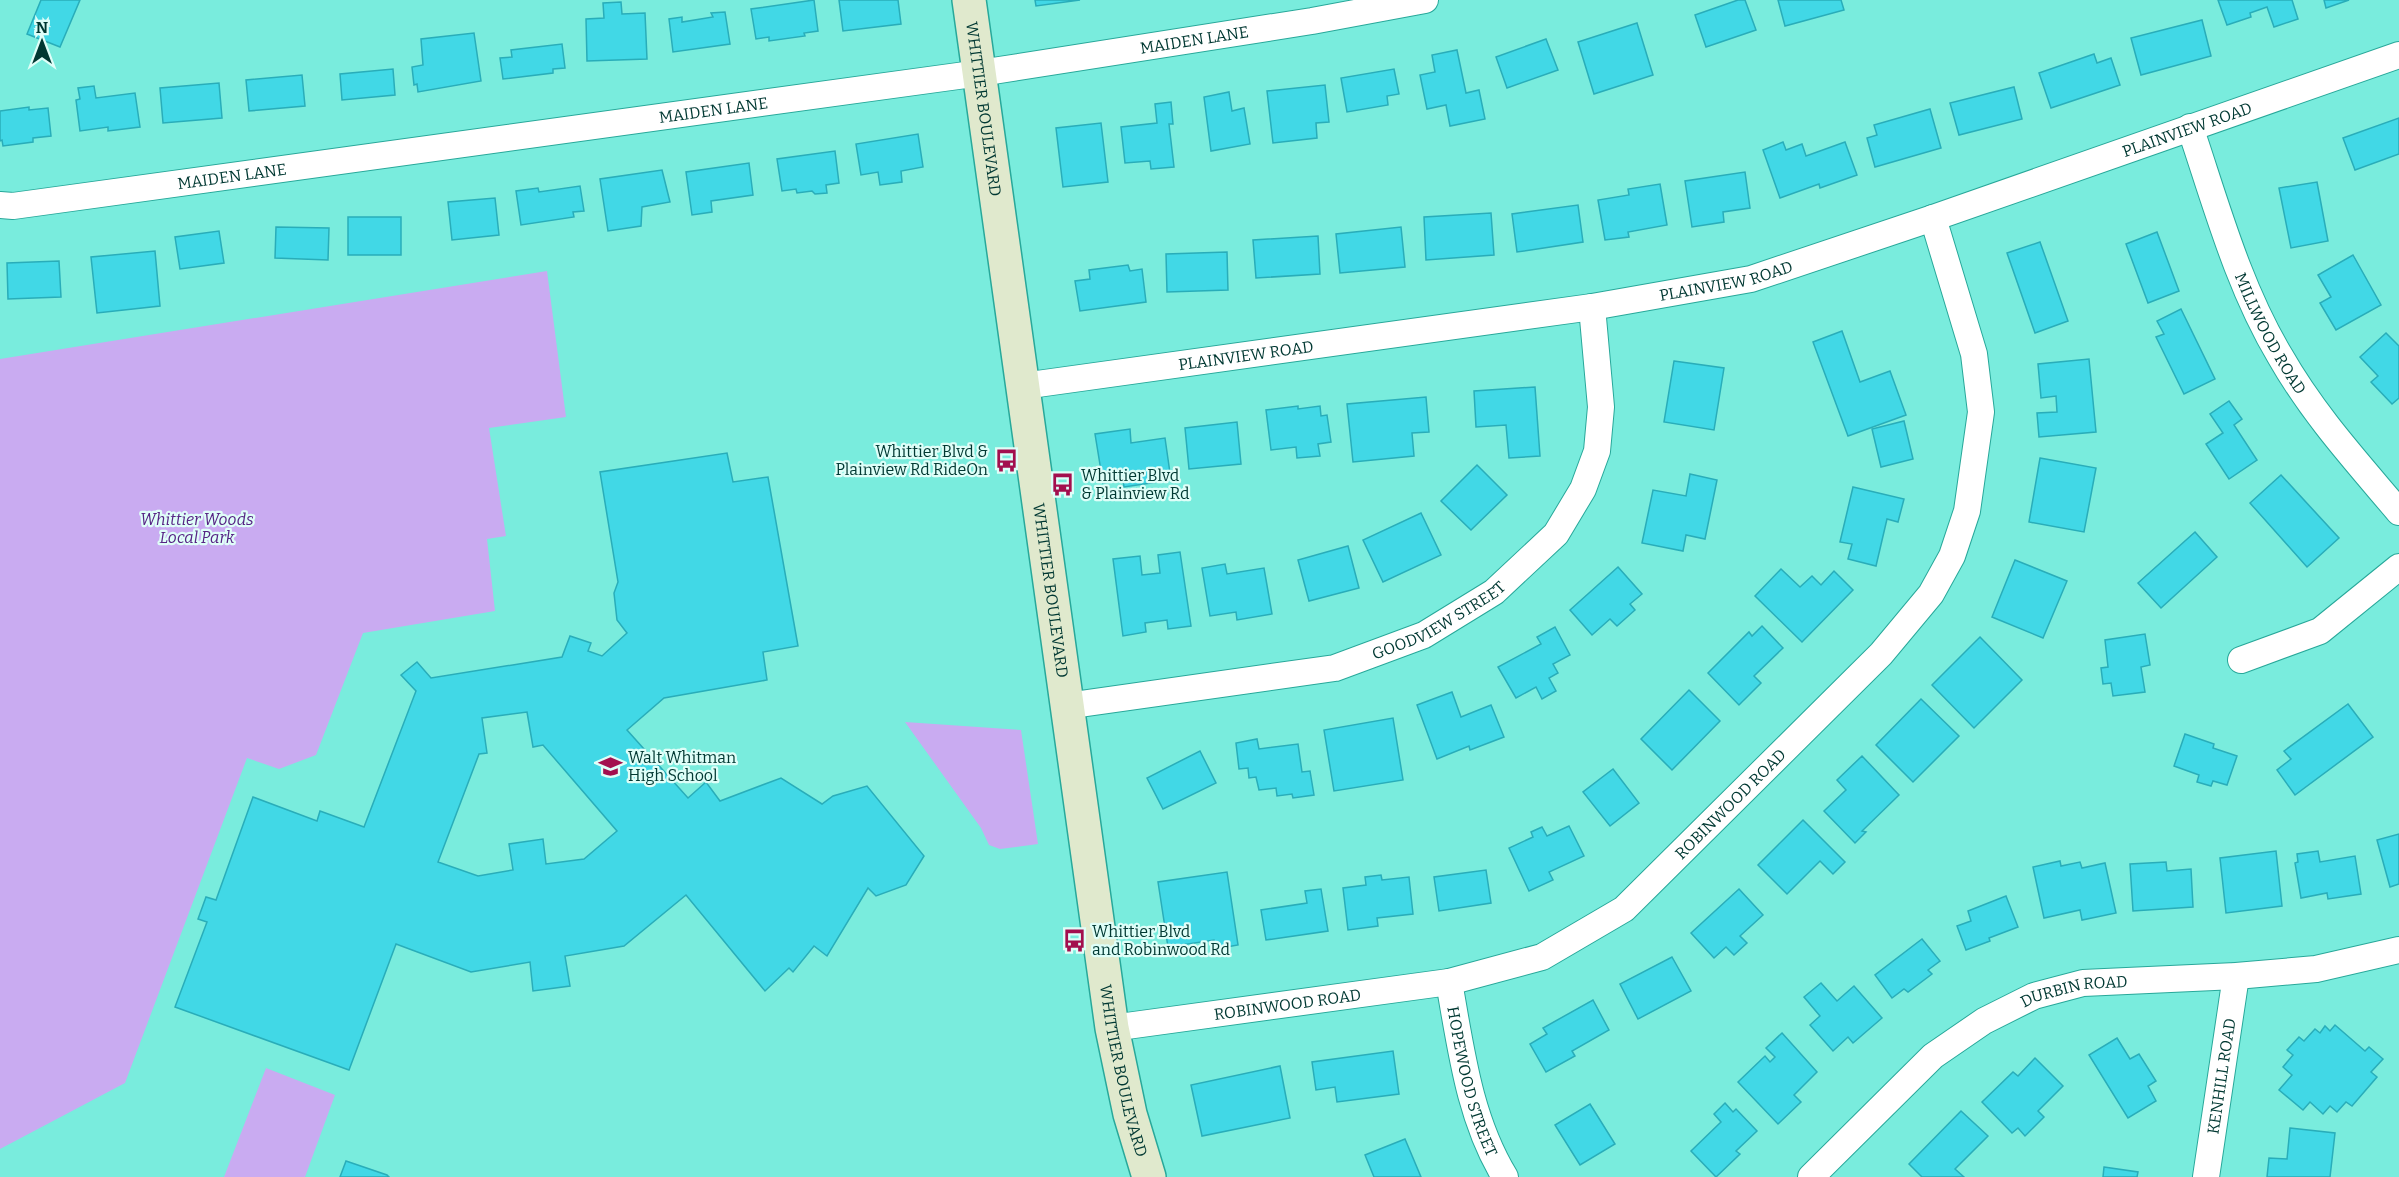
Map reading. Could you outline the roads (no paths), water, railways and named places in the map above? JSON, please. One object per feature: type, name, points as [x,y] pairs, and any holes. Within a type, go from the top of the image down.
[{"type":"street","name":"WHITTIER BOULEVARD","points":[[969,0],[1112,1028],[1130,1114],[1149,1177]]},
{"type":"street","name":"MAIDEN LANE","points":[[0,205],[13,206],[980,74],[1309,11],[1425,0]]},
{"type":"street","name":"PLAINVIEW ROAD","points":[[1023,386],[1592,307],[1751,279],[1933,218],[2399,55]]},
{"type":"street","name":"MILLWOOD ROAD","points":[[2190,127],[2238,269],[2279,355],[2322,422],[2399,512]]},
{"type":"street","name":"ROBINWOOD ROAD","points":[[1112,1028],[1449,982],[1542,957],[1624,909],[1881,654],[1931,594],[1952,556],[1967,511],[1981,412],[1974,354],[1933,218]]},
{"type":"street","name":"GOODVIEW STREET","points":[[1066,706],[1335,668],[1424,635],[1494,592],[1556,534],[1583,489],[1597,451],[1601,407],[1592,307]]},
{"type":"street","points":[[2241,660],[2320,631],[2399,567]]},
{"type":"street","name":"DURBIN ROAD","points":[[1811,1177],[1933,1056],[1983,1021],[2034,996],[2083,983],[2236,976],[2316,969],[2399,950]]},
{"type":"street","name":"KENHILL ROAD","points":[[2206,1177],[2236,976]]},
{"type":"street","name":"HOPEWOOD STREET","points":[[1449,982],[1469,1091],[1490,1152],[1505,1177]]},
{"type":"place","name":"Whittier Blvd & Plainview Rd RideOn","points":[[1006,460]]},
{"type":"place","name":"Whittier Blvd & Plainview Rd","points":[[1063,484]]},
{"type":"place","name":"Walt Whitman High School","points":[[610,766]]},
{"type":"place","name":"Whittier Blvd and Robinwood Rd","points":[[1074,940]]},
{"type":"park label","name":"Whittier Woods Local Park","points":[[197,528]]}]
